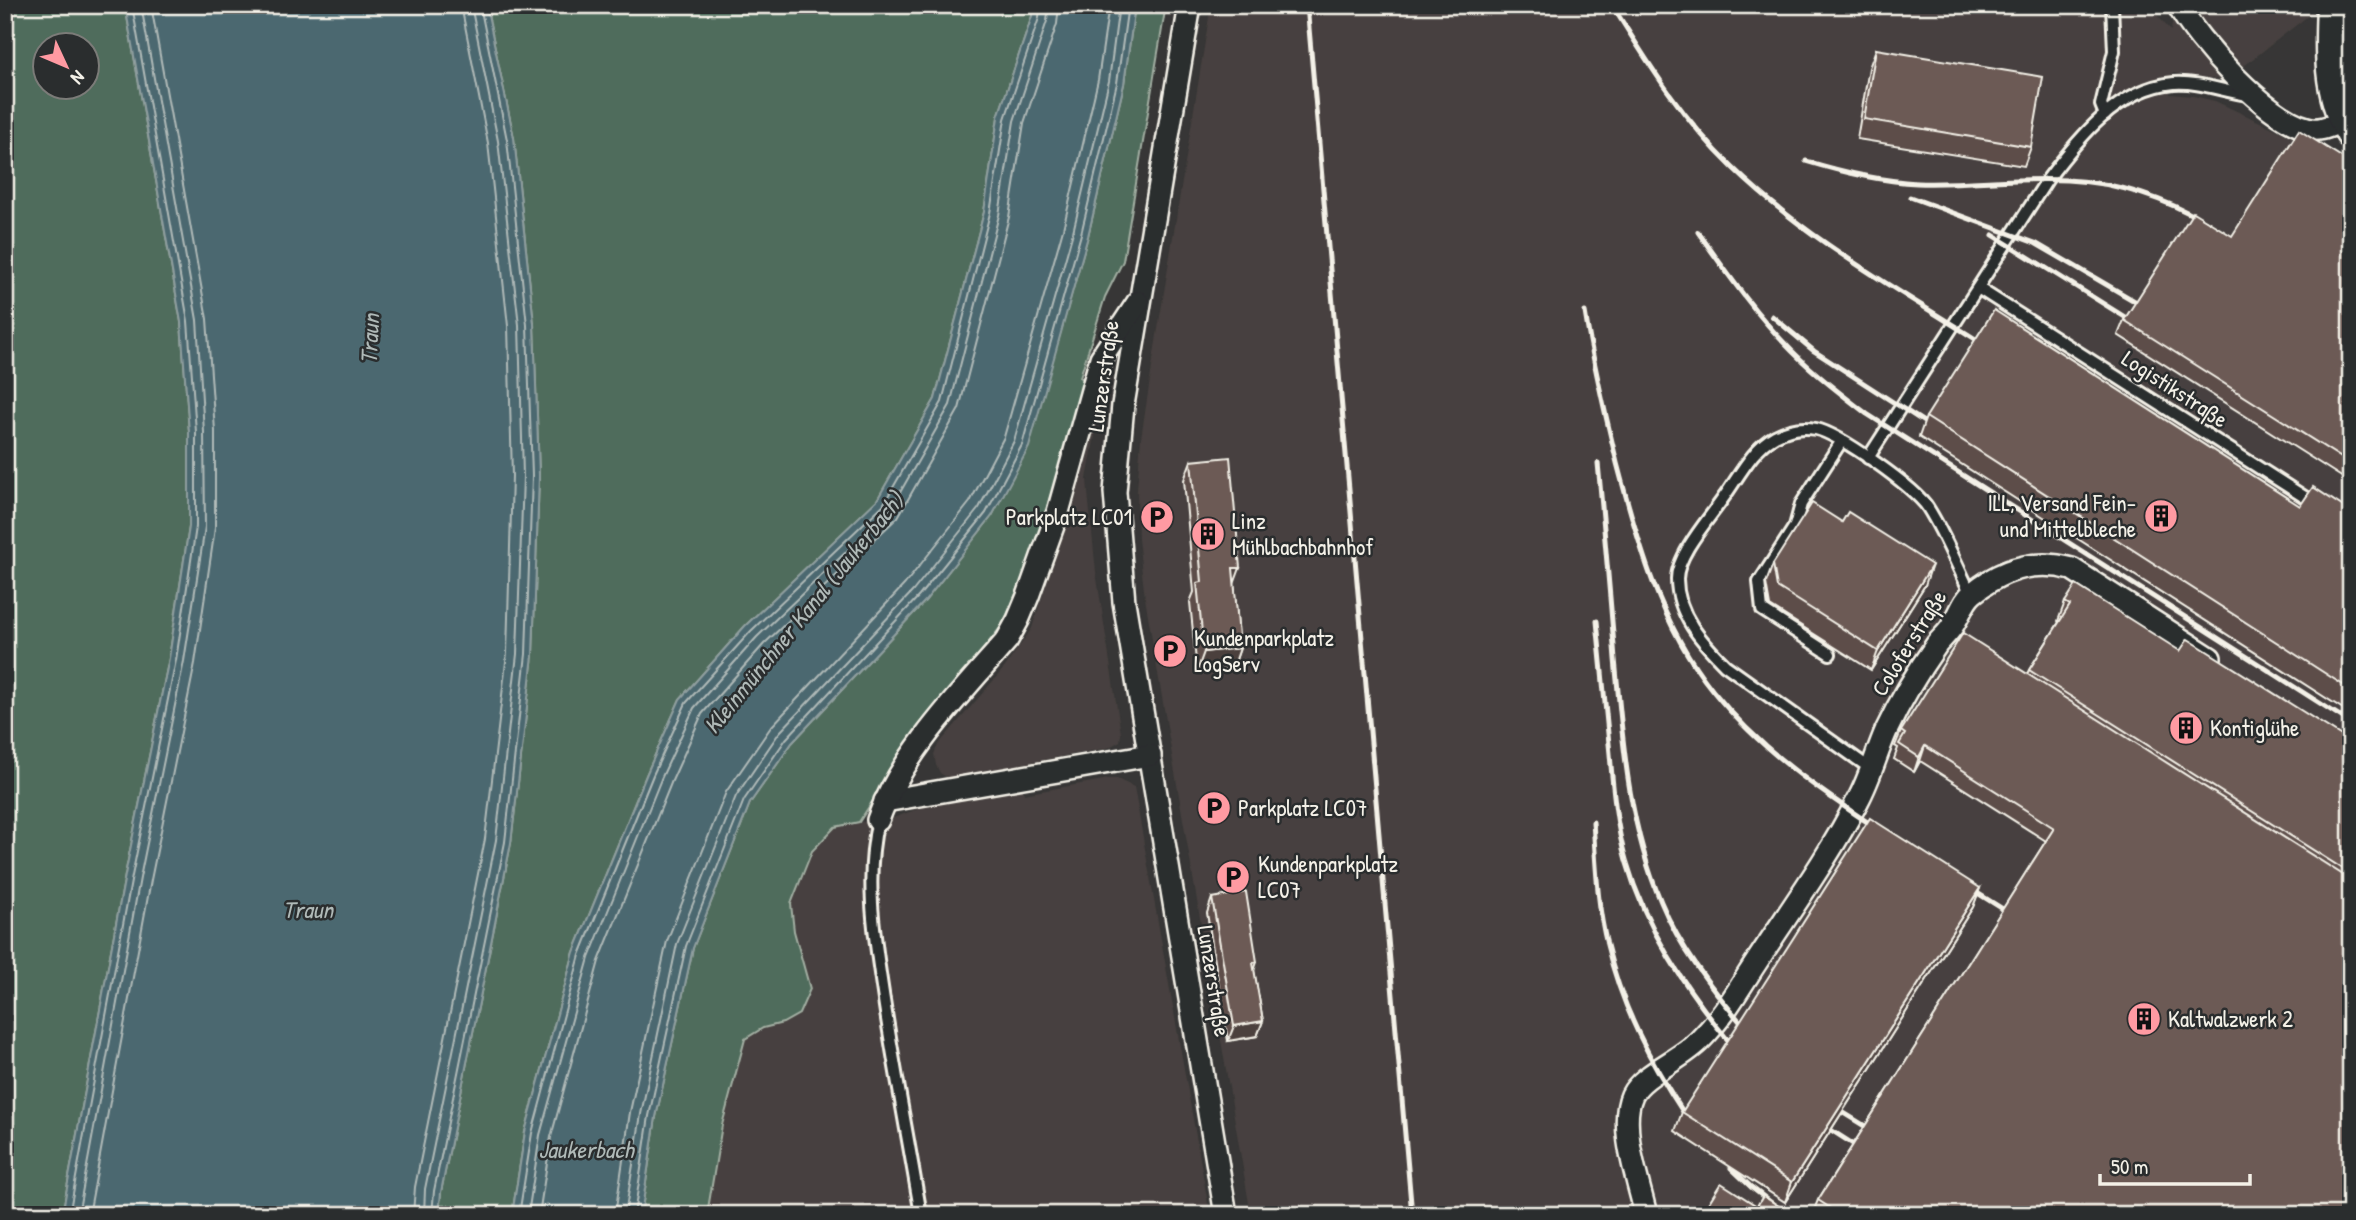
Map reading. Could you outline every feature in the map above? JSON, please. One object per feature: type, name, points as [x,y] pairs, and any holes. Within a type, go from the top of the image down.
[{"type":"street","name":"Lunzerstraße","points":[[1190,5],[1123,405],[1115,492],[1124,602],[1226,1215]]},
{"type":"street","points":[[2178,5],[2220,62],[2256,96],[2284,117],[2307,128],[2322,129],[2347,127],[2336,99],[2331,72],[2332,5]]},
{"type":"street","points":[[881,811],[904,769],[932,730],[1007,640],[1018,620],[1058,512],[1101,358],[1141,297]]},
{"type":"street","points":[[1971,594],[2002,573],[2033,564],[2072,569],[2223,666]]},
{"type":"street","name":"Coloferstraße","points":[[1646,1215],[1628,1134],[1632,1095],[1644,1079],[1683,1056],[1701,1040],[1721,1015],[1842,831],[1859,798],[1885,732],[1903,698],[1971,594]]},
{"type":"street","points":[[881,811],[1150,755]]},
{"type":"lane","points":[[2105,115],[2101,105],[2114,51],[2112,5]]},
{"type":"lane","points":[[1868,458],[2047,180],[2075,143],[2105,115],[2127,99],[2174,83],[2256,96]]},
{"type":"lane","name":"Logistikstraße","points":[[1978,288],[2328,511]]},
{"type":"lane","name":"Coloferstraße","points":[[1871,769],[1726,665],[1705,645],[1689,622],[1681,601],[1677,578],[1684,557],[1754,454],[1773,437],[1794,428],[1818,429],[1900,478],[1927,506],[1971,594]]},
{"type":"lane","points":[[1830,654],[1762,611],[1759,582],[1795,526],[1801,504],[1841,442]]},
{"type":"lane","points":[[881,811],[872,845],[870,869],[874,930],[921,1215]]},
{"type":"shaded area","points":[[1211,5],[2148,5],[2171,31],[2174,11],[2172,5],[2315,5],[2313,12],[2231,76],[2222,80],[2173,73],[2170,94],[2215,101],[2290,136],[2351,175],[2351,1215],[1251,1215],[1145,598],[1138,539],[1137,490],[1141,438]]},
{"type":"shaded area","points":[[1102,398],[1087,479],[1096,572],[1120,741],[1108,748],[948,778],[940,773],[934,754],[938,745],[1005,667],[1032,628],[1087,458]]},
{"type":"shaded area","points":[[1117,779],[1134,787],[1210,1215],[707,1215],[722,1125],[745,1039],[763,1028],[783,1023],[810,989],[794,931],[790,904],[812,851],[835,827],[888,820],[936,802],[1022,786],[1024,794]]},
{"type":"green space","points":[[5,5],[125,5],[181,322],[189,432],[189,527],[169,658],[125,875],[62,1215],[5,1215]]},
{"type":"green space","points":[[486,5],[1033,5],[1032,16],[998,117],[984,212],[935,399],[877,500],[745,626],[680,699],[574,952],[525,1132],[512,1215],[439,1215],[441,1192],[511,843],[533,655],[539,476],[534,324],[514,138]]},
{"type":"green space","points":[[1135,5],[1166,5],[1123,261],[1105,297],[1080,377],[1086,381],[1030,562],[1003,624],[914,737],[859,822],[835,827],[812,851],[791,904],[794,931],[810,989],[799,1014],[783,1023],[763,1028],[745,1039],[722,1125],[707,1215],[641,1215],[656,1117],[693,948],[750,803],[792,743],[925,601],[992,516],[1028,447],[1088,236],[1124,84]]},
{"type":"water","name":"Traun","points":[[125,5],[486,5],[514,138],[534,324],[539,476],[533,655],[511,843],[441,1192],[439,1215],[62,1215],[125,875],[169,658],[189,527],[189,432],[181,322]]},
{"type":"water","name":"Jaukerbach","points":[[1033,5],[1135,5],[1124,84],[1088,236],[1029,447],[992,516],[925,601],[792,743],[750,803],[693,948],[656,1117],[641,1215],[512,1215],[525,1132],[574,952],[680,699],[745,626],[877,500],[935,399],[984,212],[998,117],[1032,16]]},
{"type":"building","points":[[1876,49],[2043,77],[2031,147],[1864,119]]},
{"type":"building","points":[[2299,130],[2351,163],[2351,464],[2124,320],[2193,212],[2232,236]]},
{"type":"building","name":"ILL, Versand Fein- und Mittelbleche","points":[[1994,310],[2300,506],[2313,487],[2351,512],[2351,690],[1926,417]]},
{"type":"building","name":"Linz Mühlbachbahnhof","points":[[1230,457],[1240,568],[1233,568],[1240,648],[1204,652],[1197,583],[1202,582],[1191,461]]},
{"type":"building","points":[[1812,503],[1842,522],[1848,512],[1932,565],[1878,651],[1777,587],[1773,564]]},
{"type":"building","name":"Kontiglühe","points":[[2076,585],[2180,651],[2188,639],[2351,742],[2351,874],[2029,670],[2070,605],[2065,602]]},
{"type":"building","name":"Kaltwalzwerk 2","points":[[1963,633],[2351,880],[2351,1215],[1841,1215],[1818,1200],[2054,828],[1925,746],[1919,757],[1899,744],[1905,734],[1901,731]]},
{"type":"building","points":[[1870,818],[1980,888],[1792,1182],[1682,1112]]},
{"type":"building","points":[[1246,892],[1257,962],[1253,963],[1263,1021],[1234,1026],[1212,898]]},
{"type":"building","points":[[1721,1183],[1757,1206],[1763,1196],[1793,1215],[1701,1215]]},
{"type":"railway","points":[[1307,5],[1412,1215]]},
{"type":"railway","points":[[1612,5],[1682,110],[1714,149],[1760,193],[1883,282],[1980,342]]},
{"type":"railway","points":[[1806,161],[1833,169],[1903,182],[2030,179],[2085,181],[2141,193],[2209,224]]},
{"type":"railway","points":[[1910,197],[2035,243],[2138,303]]},
{"type":"railway","points":[[1698,232],[1766,323],[1819,376],[1867,414],[2351,723]]},
{"type":"railway","points":[[1993,235],[2128,319]]},
{"type":"railway","points":[[1585,312],[1604,407],[1633,523],[1653,582],[1679,639],[1713,691],[1771,751],[1837,802],[1884,833]]},
{"type":"railway","points":[[1772,316],[1814,351],[1927,424]]},
{"type":"railway","points":[[1598,463],[1624,752],[1641,843],[1661,902],[1677,935],[1708,982],[1743,1025]]},
{"type":"railway","points":[[1597,621],[1614,794],[1620,834],[1634,886],[1656,934],[1683,980],[1731,1044]]},
{"type":"railway","points":[[1593,822],[1601,915],[1613,968],[1638,1033],[1685,1115]]},
{"type":"railway","points":[[1963,884],[2006,911]]},
{"type":"railway","points":[[1842,1112],[1868,1128]]},
{"type":"railway","points":[[1831,1130],[1856,1146]]},
{"type":"railway","points":[[1731,1168],[1787,1215]]},
{"type":"place","name":"ILL, Versand Fein- und Mittelbleche","points":[[2161,516]]},
{"type":"place","name":"Parkplatz LC01","points":[[1157,517]]},
{"type":"place","name":"Linz Mühlbachbahnhof","points":[[1208,534]]},
{"type":"place","name":"Kundenparkplatz LogServ","points":[[1170,651]]},
{"type":"place","name":"Kontiglühe","points":[[2186,728]]},
{"type":"place","name":"Parkplatz LC07","points":[[1214,808]]},
{"type":"place","name":"Kundenparkplatz LC07","points":[[1233,877]]},
{"type":"place","name":"Kaltwalzwerk 2","points":[[2144,1019]]},
{"type":"water label","name":"Kleinmünchner Kanal (Jaukerbach)","points":[[804,613]]}]
